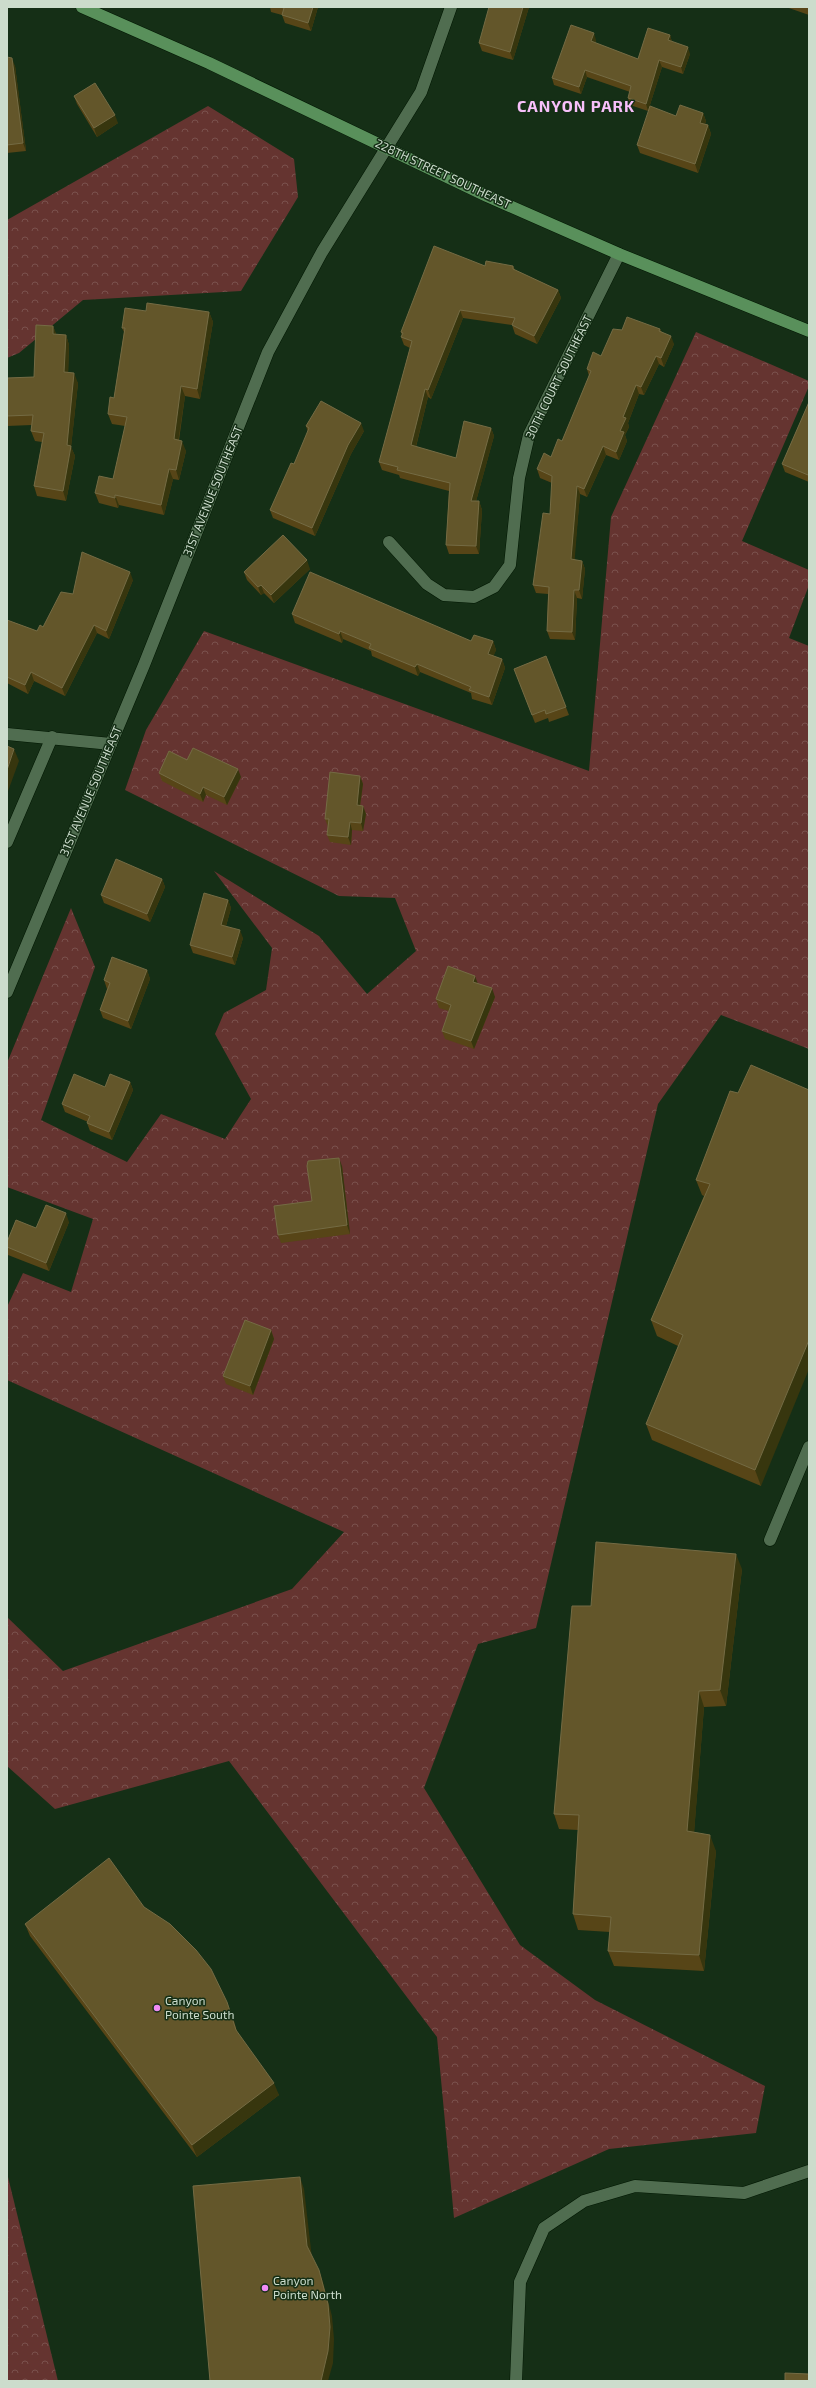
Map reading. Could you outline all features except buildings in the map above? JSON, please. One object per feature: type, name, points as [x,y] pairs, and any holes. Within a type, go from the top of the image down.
[{"type":"main road","name":"228TH STREET SOUTHEAST","points":[[82,7],[209,63],[386,149],[619,254],[809,331]]},
{"type":"street","name":"31ST AVENUE SOUTHEAST","points":[[7,992],[111,744],[268,352],[322,252],[421,92],[451,7]]},
{"type":"street","name":"30TH COURT SOUTHEAST","points":[[389,542],[427,584],[444,595],[474,597],[494,587],[510,565],[519,478],[529,435],[619,254]]},
{"type":"street","points":[[7,734],[52,737],[111,744]]},
{"type":"street","points":[[7,842],[52,737]]},
{"type":"street","points":[[770,1540],[809,1447]]},
{"type":"street","points":[[516,2381],[520,2282],[544,2228],[584,2201],[635,2186],[744,2193],[809,2171]]},
{"type":"green space","points":[[208,106],[294,159],[298,197],[241,291],[83,300],[19,353],[7,358],[7,220]]},
{"type":"green space","points":[[696,332],[809,381],[809,386],[742,541],[809,570],[809,585],[789,638],[809,646],[809,1049],[721,1015],[658,1104],[536,1628],[478,1644],[424,1788],[520,1945],[595,2000],[765,2086],[756,2133],[609,2149],[454,2218],[437,2037],[229,1761],[55,1809],[7,1766],[7,1617],[63,1671],[292,1589],[344,1532],[7,1380],[7,1307],[23,1273],[71,1292],[93,1219],[7,1187],[7,1063],[71,908],[95,967],[41,1120],[127,1162],[161,1114],[225,1139],[251,1099],[215,1034],[224,1013],[266,990],[272,948],[214,871],[319,936],[367,994],[416,951],[395,898],[339,896],[125,790],[146,730],[204,631],[589,771],[611,517]]},
{"type":"green space","points":[[7,2173],[58,2381],[7,2381]]},
{"type":"place","name":"Canyon Pointe South","points":[[157,2008]]},
{"type":"place","name":"Canyon Pointe North","points":[[265,2288]]},
{"type":"district","name":"CANYON PARK","points":[[576,106]]}]
